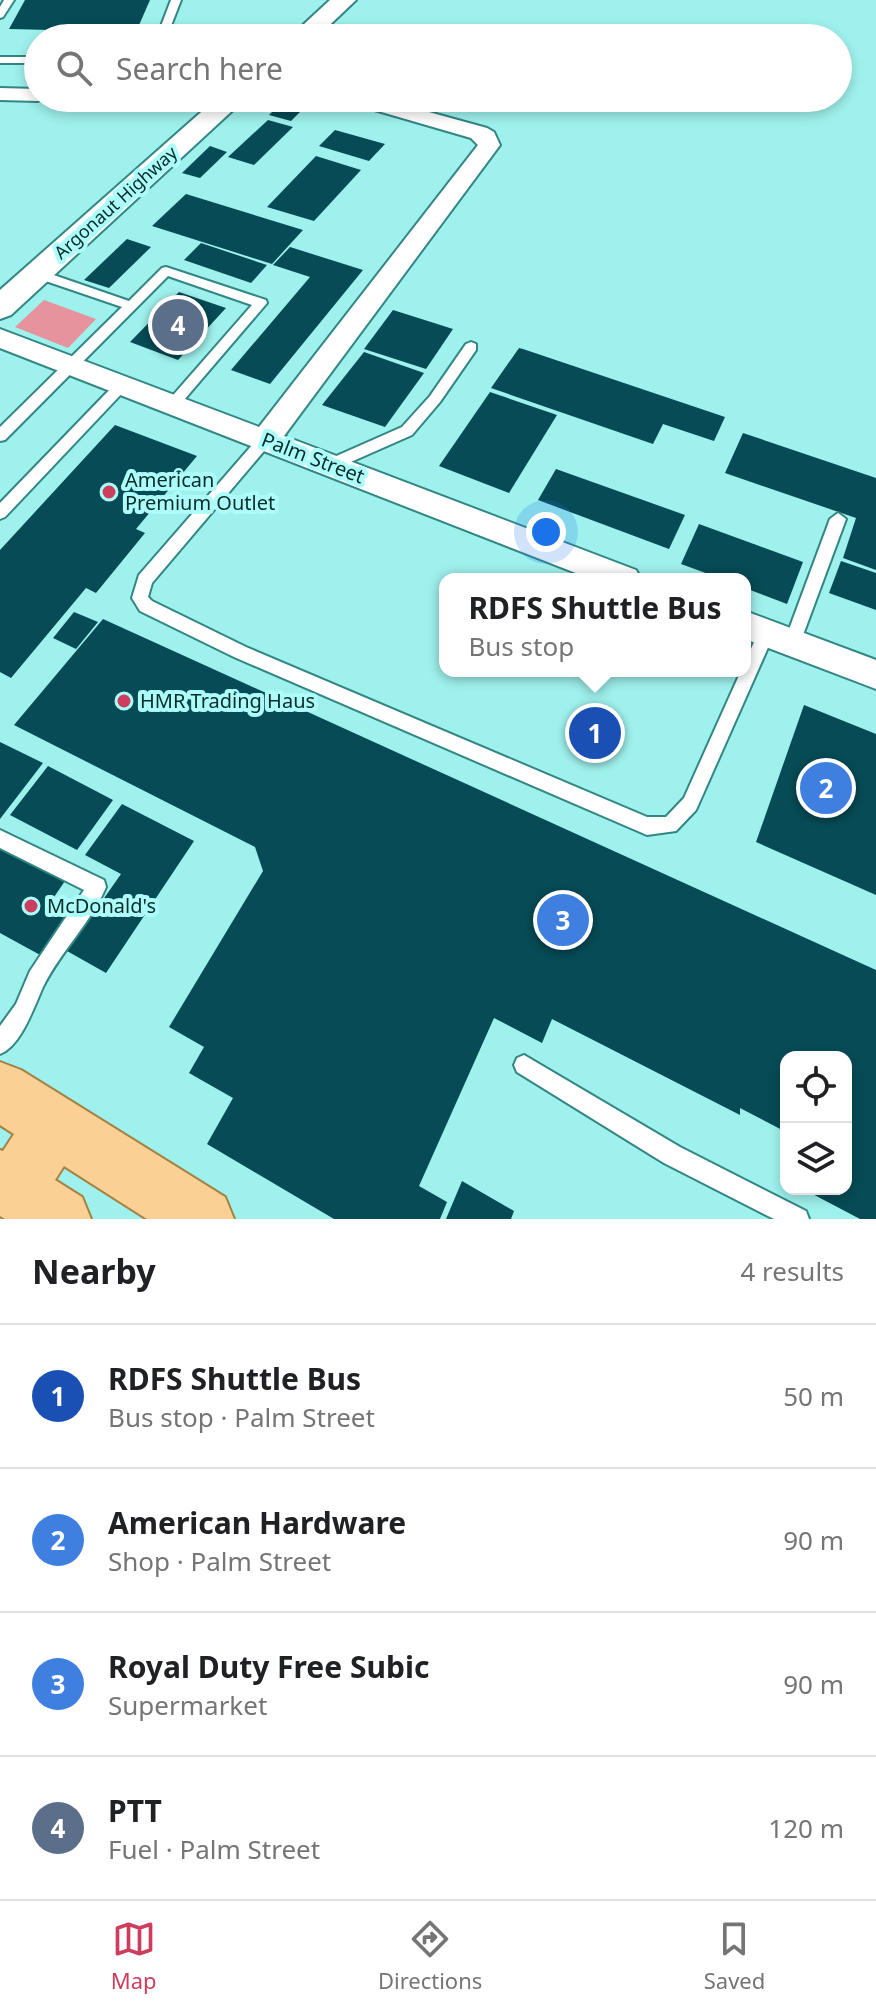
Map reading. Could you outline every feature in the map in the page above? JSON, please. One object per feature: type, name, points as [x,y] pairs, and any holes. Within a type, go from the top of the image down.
[{"type":"main road","points":[[0,1091],[203,1219]]},
{"type":"main road","points":[[25,1196],[55,1125]]},
{"type":"street","points":[[317,24],[344,0]]},
{"type":"street","points":[[0,94],[24,95]]},
{"type":"street","name":"Argonaut Highway","points":[[0,308],[217,112]]},
{"type":"street","points":[[265,440],[485,152],[488,140],[479,133],[404,112]]},
{"type":"street","name":"Palm Street","points":[[0,338],[609,573]]},
{"type":"street","points":[[768,634],[876,675]]},
{"type":"lane","points":[[0,15],[9,0]]},
{"type":"lane","points":[[167,24],[176,0]]},
{"type":"lane","points":[[0,60],[24,60]]},
{"type":"lane","points":[[0,436],[166,271],[261,303],[173,404]]},
{"type":"lane","points":[[38,274],[131,306]]},
{"type":"lane","points":[[330,465],[407,431],[435,399],[471,347]]},
{"type":"lane","points":[[0,513],[122,385]]},
{"type":"lane","points":[[265,440],[145,580],[140,598],[146,606],[252,657],[647,826],[676,822],[690,804],[748,677]]},
{"type":"lane","points":[[751,671],[768,634],[838,519]]},
{"type":"lane","points":[[0,839],[97,887],[37,978],[23,1011],[0,1044]]},
{"type":"lane","points":[[524,1065],[672,1155],[798,1219]]},
{"type":"shaded area","points":[[44,300],[96,319],[68,348],[15,327]]},
{"type":"building","points":[[25,0],[150,0],[140,24],[24,24],[24,29],[9,29]]},
{"type":"building","points":[[272,112],[300,112],[291,121],[269,115]]},
{"type":"building","points":[[268,120],[293,127],[254,165],[228,157]]},
{"type":"building","points":[[335,130],[385,144],[369,161],[319,146]]},
{"type":"building","points":[[210,146],[227,152],[200,178],[182,173]]},
{"type":"building","points":[[316,156],[361,170],[314,221],[267,207]]},
{"type":"building","points":[[186,194],[303,230],[272,264],[152,226]]},
{"type":"building","points":[[127,239],[151,247],[109,288],[84,280]]},
{"type":"building","points":[[201,243],[267,265],[251,283],[184,260]]},
{"type":"building","points":[[290,247],[363,270],[270,384],[231,370],[310,277],[273,265]]},
{"type":"building","points":[[179,292],[226,308],[178,360],[130,342]]},
{"type":"building","points":[[393,310],[453,329],[426,369],[364,349]]},
{"type":"building","points":[[519,348],[725,417],[714,441],[663,424],[653,444],[491,388]]},
{"type":"building","points":[[364,352],[424,373],[385,427],[322,405]]},
{"type":"building","points":[[490,392],[557,415],[509,493],[439,466]]},
{"type":"building","name":"American Premium Outlet","points":[[115,425],[197,456],[136,529],[145,533],[96,593],[86,588],[11,678],[0,672],[0,550]]},
{"type":"building","points":[[743,433],[876,478],[876,570],[843,558],[856,518],[725,473]]},
{"type":"building","points":[[556,469],[685,515],[669,549],[538,500]]},
{"type":"building","points":[[699,524],[803,562],[787,604],[751,590],[751,573],[706,573],[681,564]]},
{"type":"building","points":[[841,561],[876,573],[876,610],[829,593]]},
{"type":"building","points":[[74,612],[98,622],[76,649],[53,638]]},
{"type":"building","points":[[103,619],[876,970],[876,1219],[860,1219],[814,1195],[852,1195],[852,1051],[780,1051],[780,1129],[740,1108],[740,1115],[552,1019],[542,1043],[494,1018],[419,1186],[447,1202],[440,1219],[334,1219],[207,1144],[233,1098],[189,1073],[204,1047],[169,1027],[263,871],[255,847],[14,725]]},
{"type":"building","points":[[804,705],[876,734],[876,895],[756,842]]},
{"type":"building","points":[[0,742],[43,763],[0,819]]},
{"type":"building","points":[[48,766],[113,800],[77,850],[10,815]]},
{"type":"building","points":[[122,804],[194,841],[106,973],[67,951],[121,874],[85,855]]},
{"type":"building","name":"McDonald's","points":[[3,845],[67,878],[52,900],[73,911],[42,956],[0,933],[0,850]]},
{"type":"building","points":[[462,1181],[514,1211],[511,1219],[446,1219]]},
{"type":"place","name":"PTT","points":[[178,325]]},
{"type":"place","name":"American Premium Outlet","points":[[109,492]]},
{"type":"place","name":"HMR Trading Haus","points":[[124,701]]},
{"type":"place","name":"RDFS Shuttle Bus","points":[[595,733]]},
{"type":"place","name":"American Hardware","points":[[826,788]]},
{"type":"place","name":"McDonald's","points":[[31,906]]},
{"type":"place","name":"Royal Duty Free Subic","points":[[563,920]]}]
